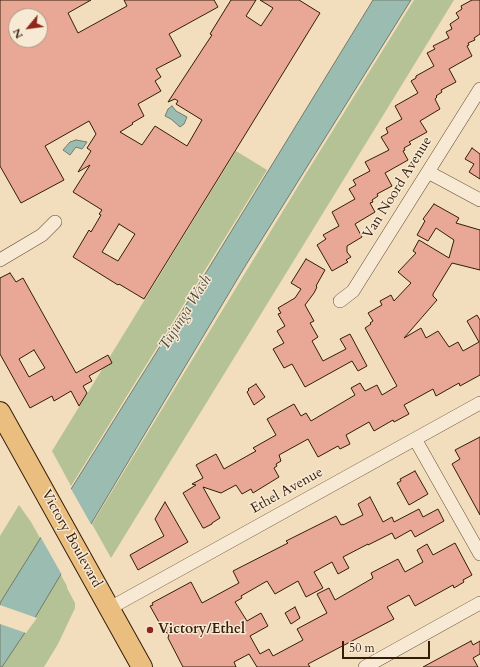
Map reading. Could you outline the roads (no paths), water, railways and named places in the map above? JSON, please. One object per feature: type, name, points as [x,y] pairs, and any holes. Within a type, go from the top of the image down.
[{"type":"main road","name":"Victory Boulevard","points":[[0,412],[142,667]]},
{"type":"street","name":"Van Noord Avenue","points":[[340,301],[353,291],[480,89]]},
{"type":"street","points":[[428,172],[480,200]]},
{"type":"street","points":[[0,260],[42,235],[55,222]]},
{"type":"street","name":"Ethel Avenue","points":[[110,608],[480,403]]},
{"type":"street","points":[[415,439],[480,554]]},
{"type":"street","points":[[365,667],[480,603]]},
{"type":"water","name":"Tujunga Wash","points":[[373,0],[411,0],[244,268],[36,616],[2,667],[0,667],[0,603],[202,279]]},
{"type":"water","points":[[172,106],[176,111],[187,117],[184,124],[180,127],[165,116],[168,109]]},
{"type":"water","points":[[76,140],[87,142],[82,149],[76,147],[70,155],[63,150],[70,142]]},
{"type":"place","name":"Victory/Ethel","points":[[150,630]]}]
